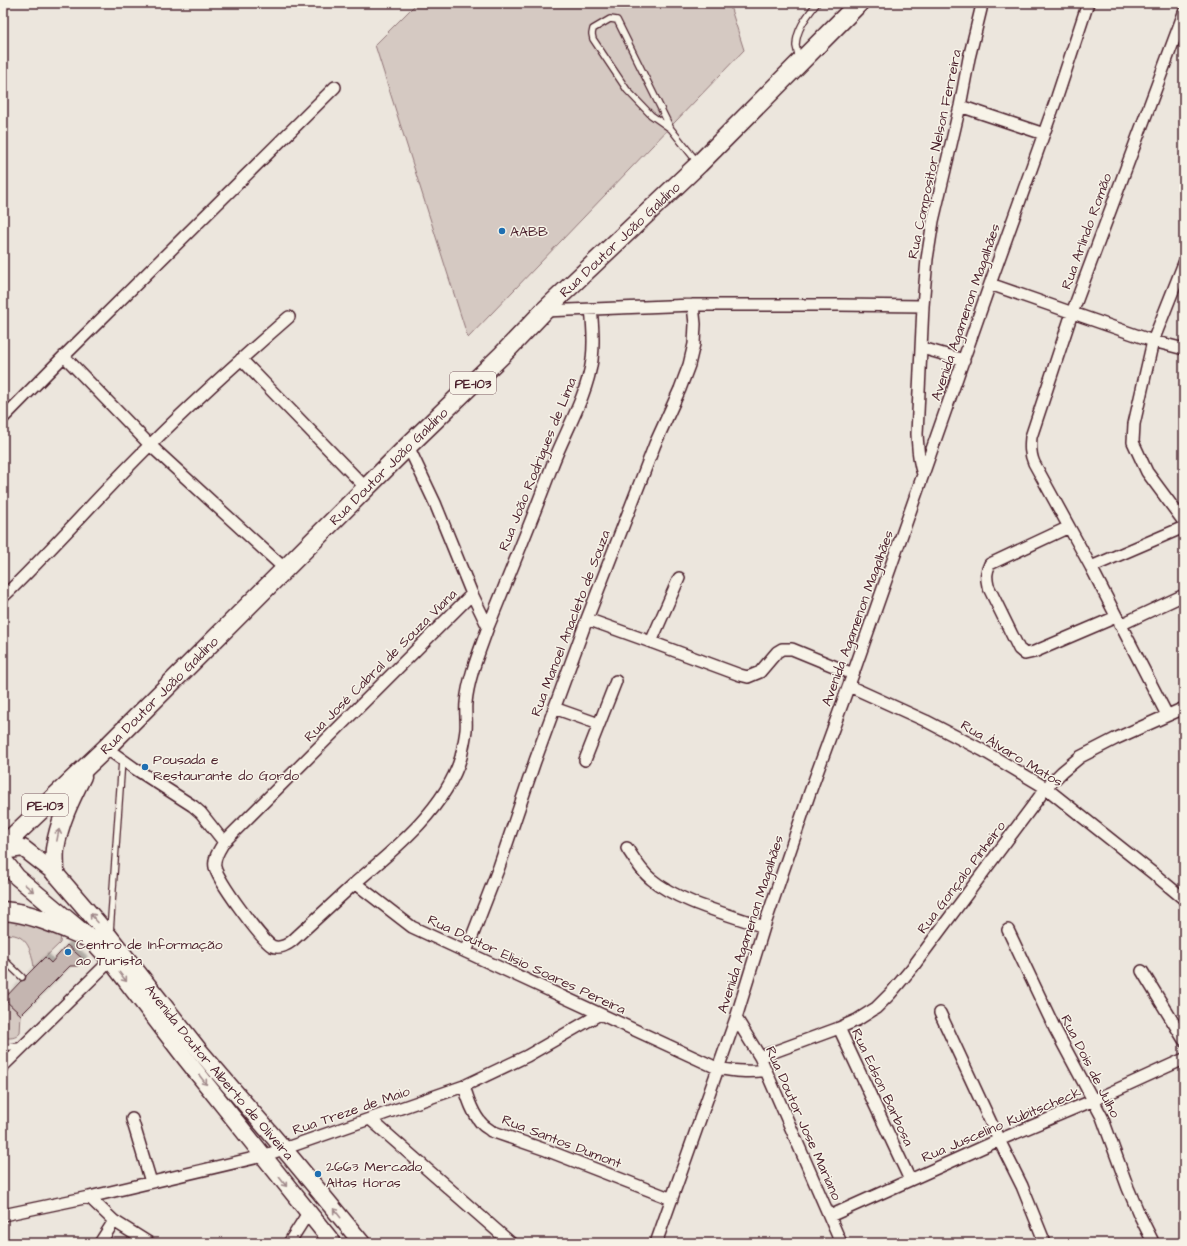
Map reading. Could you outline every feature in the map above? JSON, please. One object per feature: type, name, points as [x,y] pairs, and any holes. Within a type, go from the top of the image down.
[{"type":"main road","name":"Rua Doutor João Galdino","points":[[3,846],[87,764],[106,748],[408,446],[502,355],[544,311],[699,164],[860,3]]},
{"type":"main road","points":[[55,874],[55,850],[66,807],[87,764]]},
{"type":"main road","points":[[3,911],[21,913],[44,920],[91,939]]},
{"type":"street","name":"Avenida Agamenon Magalhães","points":[[656,1243],[736,1018],[764,926],[810,792],[1044,134],[1088,3]]},
{"type":"street","name":"Rua Compositor Nelson Ferreira","points":[[924,474],[920,467],[917,434],[923,306],[927,259],[933,221],[981,8]]},
{"type":"street","name":"Rua Arlindo Romão","points":[[1069,526],[1030,455],[1031,437],[1072,313],[1184,13]]},
{"type":"street","points":[[3,418],[335,87]]},
{"type":"street","points":[[960,106],[1044,134]]},
{"type":"street","points":[[1184,263],[1153,340],[1134,424],[1133,442],[1147,472],[1184,522]]},
{"type":"street","points":[[990,284],[1072,313],[1184,349]]},
{"type":"street","points":[[544,311],[693,305],[923,306]]},
{"type":"street","name":"Rua Manoel Anacleto de Souza","points":[[466,952],[499,867],[554,708],[587,619],[655,444],[680,389],[689,364],[694,344],[695,324],[693,305]]},
{"type":"street","name":"Rua João Rodrigues de Lima","points":[[355,883],[398,846],[432,810],[444,793],[460,758],[464,745],[466,729],[467,694],[478,654],[588,378],[592,361],[593,344],[590,309]]},
{"type":"street","points":[[3,597],[25,576],[150,445],[289,316]]},
{"type":"street","points":[[922,348],[964,360]]},
{"type":"street","points":[[64,356],[150,445],[285,570]]},
{"type":"street","points":[[241,359],[366,488]]},
{"type":"street","points":[[408,446],[435,502],[472,594],[488,627]]},
{"type":"street","points":[[1167,714],[1118,621],[1091,567],[1069,526],[990,564],[987,570],[986,578],[988,586],[1019,649],[1025,654],[1118,621],[1184,595]]},
{"type":"street","points":[[1091,567],[1184,527]]},
{"type":"street","points":[[652,642],[679,578]]},
{"type":"street","name":"Rua José Cabral de Souza Viana","points":[[355,883],[302,933],[292,941],[279,947],[272,946],[266,941],[250,922],[224,886],[214,866],[216,858],[224,842],[472,594]]},
{"type":"street","points":[[587,619],[748,677],[760,672],[777,652],[782,649],[792,649],[853,674]]},
{"type":"street","points":[[585,760],[616,681]]},
{"type":"street","name":"Rua Álvaro Matos","points":[[848,686],[933,724],[982,750],[1046,788],[1184,899]]},
{"type":"street","points":[[554,708],[599,724]]},
{"type":"street","name":"Rua Gonçalo Pinheiro","points":[[760,1057],[839,1028],[857,1020],[876,1008],[912,968],[1046,788],[1062,772],[1080,758],[1115,739],[1167,714],[1184,708]]},
{"type":"street","points":[[106,748],[193,806],[205,818],[224,842]]},
{"type":"street","name":"Avenida Doutor Alberto de Oliveira","points":[[3,851],[23,848],[55,874],[109,936],[116,956],[186,1059],[332,1243]]},
{"type":"street","points":[[627,848],[637,863],[651,879],[667,890],[698,904],[764,926]]},
{"type":"street","name":"Avenida Doutor Alberto de Oliveira","points":[[3,859],[17,878],[91,939],[116,956],[284,1149],[362,1243]]},
{"type":"street","name":"Rua Doutor Elisio Soares Pereira","points":[[355,883],[412,927],[717,1068],[754,1072],[765,1070]]},
{"type":"street","name":"Rua Dois de Julho","points":[[1008,930],[1054,1029],[1102,1116],[1130,1194],[1152,1240]]},
{"type":"street","points":[[3,1066],[116,956]]},
{"type":"street","points":[[1142,971],[1184,1040]]},
{"type":"street","points":[[940,1013],[1022,1186],[1045,1243]]},
{"type":"street","name":"Rua Treze de Maio","points":[[3,1215],[90,1197],[263,1156],[284,1149],[464,1086],[526,1056],[600,1014]]},
{"type":"street","name":"Rua Doutor Jose Mariano","points":[[736,1018],[760,1057],[841,1243]]},
{"type":"street","name":"Rua Edson Barbosa","points":[[839,1028],[910,1180]]},
{"type":"street","points":[[186,1059],[198,1049]]},
{"type":"street","name":"Rua Juscelino Kubitscheck","points":[[830,1216],[1184,1059]]},
{"type":"street","name":"Rua Santos Dumont","points":[[464,1086],[477,1117],[483,1126],[491,1131],[559,1155],[672,1199]]},
{"type":"street","points":[[132,1118],[152,1182]]},
{"type":"street","points":[[370,1118],[511,1243]]},
{"type":"street","points":[[90,1197],[114,1221],[149,1243]]},
{"type":"street","points":[[289,1243],[308,1213]]},
{"type":"street","points":[[100,1243],[114,1221]]},
{"type":"lane","points":[[800,63],[796,46],[798,33],[804,21],[817,3]]},
{"type":"lane","points":[[671,129],[651,115],[627,90],[593,39],[593,29],[610,19],[617,20],[671,129],[699,164]]},
{"type":"lane","points":[[109,936],[122,760]]},
{"type":"lane","points":[[3,960],[22,977]]},
{"type":"lane","points":[[3,1047],[24,1045]]},
{"type":"shaded area","name":"AABB","points":[[417,3],[729,3],[744,50],[468,338],[375,45]]},
{"type":"shaded area","points":[[3,919],[22,921],[61,934],[60,943],[34,968],[32,955],[26,943],[17,936],[3,935]]},
{"type":"shaded area","points":[[3,982],[9,994],[4,999],[21,1015],[20,1033],[12,1038],[3,1038]]},
{"type":"building","points":[[67,945],[84,960],[78,966],[70,966],[21,1015],[4,999],[21,981],[25,980],[26,976],[45,957],[51,963]]},
{"type":"place","name":"AABB","points":[[502,231]]},
{"type":"place","name":"Pousada e Restaurante do Gordo","points":[[145,767]]},
{"type":"place","name":"Centro de Informação ao Turista","points":[[68,952]]},
{"type":"place","name":"2663 Mercado Altas Horas","points":[[318,1174]]}]
